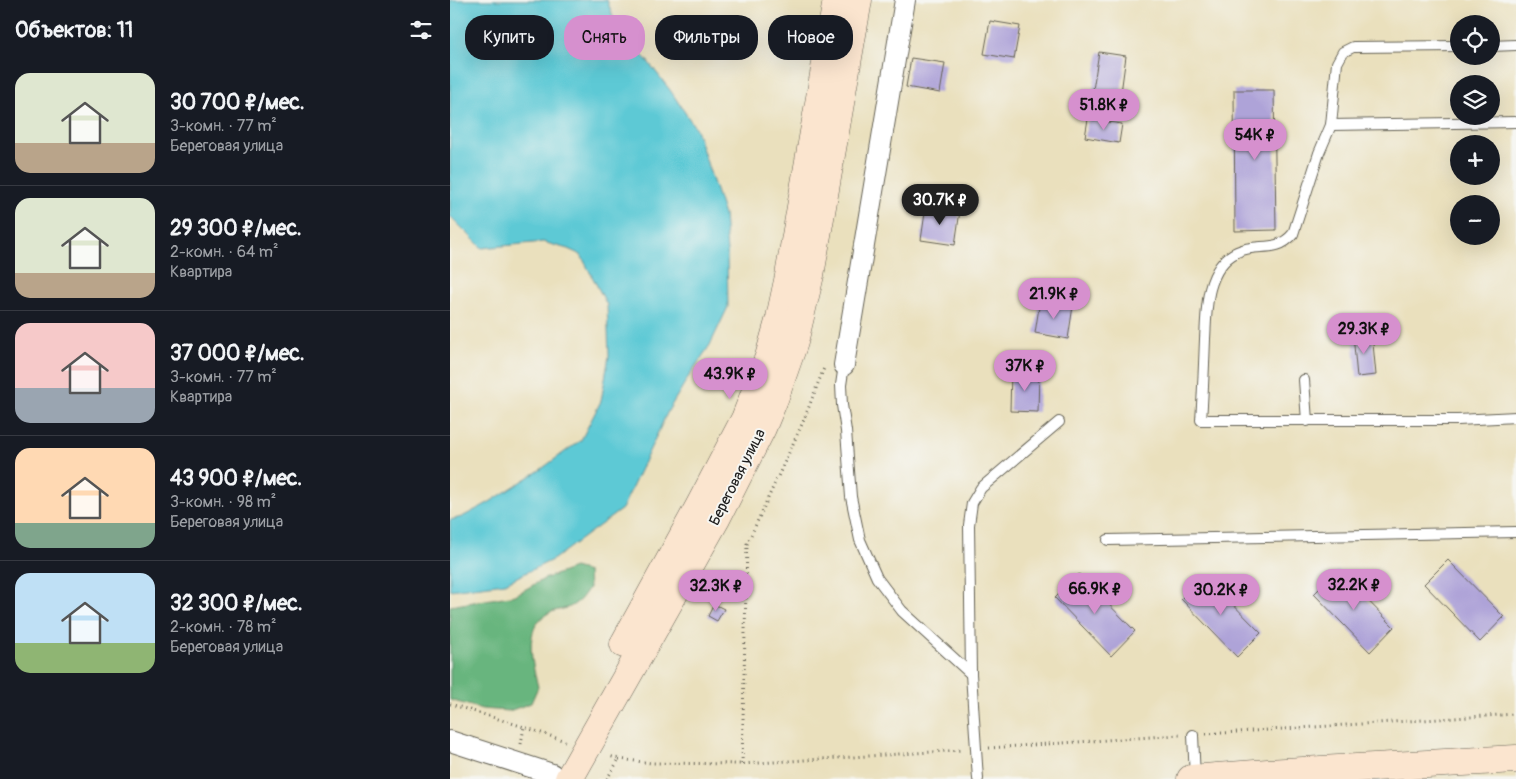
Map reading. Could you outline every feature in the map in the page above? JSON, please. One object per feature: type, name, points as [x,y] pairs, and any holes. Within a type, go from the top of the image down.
[{"type":"main road","name":"Береговая улица","points":[[559,778],[570,743],[745,419],[763,372],[780,318],[789,276],[837,0]]},
{"type":"main road","name":"Береговая улица","points":[[559,778],[717,517],[762,428],[780,384],[794,342],[810,275],[858,0]]},
{"type":"main road","points":[[1199,779],[1516,759]]},
{"type":"street","points":[[835,364],[905,0]]},
{"type":"street","points":[[450,741],[514,761],[559,778]]},
{"type":"lane","points":[[1500,46],[1516,45]]},
{"type":"lane","points":[[1450,46],[1353,47],[1343,52],[1337,63],[1330,125],[1319,153],[1294,234],[1287,242],[1278,246],[1251,248],[1236,252],[1221,264],[1215,275],[1206,314],[1201,420],[1458,420],[1516,417]]},
{"type":"lane","points":[[1330,125],[1516,122]]},
{"type":"lane","points":[[835,364],[841,385],[850,497],[860,540],[877,578],[902,610],[971,674]]},
{"type":"lane","points":[[1304,380],[1307,421]]},
{"type":"lane","points":[[978,779],[971,674],[968,525],[972,503],[981,488],[1059,422]]},
{"type":"lane","points":[[1108,540],[1516,532]]},
{"type":"lane","points":[[1193,734],[1199,779]]},
{"type":"path","points":[[742,764],[747,544],[809,407],[835,364]]},
{"type":"path","points":[[450,704],[570,743]]},
{"type":"path","points":[[619,760],[650,764],[742,764],[1516,714]]},
{"type":"path","points":[[514,761],[521,743],[524,727]]},
{"type":"green space","points":[[574,568],[588,572],[589,588],[580,600],[566,608],[547,614],[539,620],[534,628],[531,648],[538,687],[531,703],[509,711],[482,709],[450,700],[450,606],[515,595],[544,579]]},
{"type":"water","points":[[450,0],[607,0],[612,15],[564,15],[564,60],[645,60],[645,58],[670,90],[696,129],[724,215],[728,307],[710,345],[668,411],[622,509],[554,559],[505,583],[450,590],[450,520],[462,517],[488,503],[540,470],[581,440],[601,401],[609,356],[607,305],[581,255],[543,242],[482,248],[450,216]]},
{"type":"building","points":[[990,21],[1020,26],[1014,59],[984,54]]},
{"type":"building","points":[[1099,52],[1126,56],[1120,100],[1092,96]]},
{"type":"building","points":[[911,58],[945,63],[940,93],[906,87]]},
{"type":"building","points":[[1234,90],[1274,90],[1276,230],[1235,231]]},
{"type":"building","points":[[1088,119],[1122,124],[1119,143],[1085,137]]},
{"type":"building","points":[[926,206],[960,211],[955,245],[921,240]]},
{"type":"building","points":[[1040,301],[1073,306],[1068,339],[1035,333]]},
{"type":"building","points":[[1372,333],[1376,375],[1357,377],[1353,335]]},
{"type":"building","points":[[1011,371],[1039,372],[1038,412],[1010,411]]},
{"type":"building","points":[[1448,560],[1504,617],[1480,642],[1424,584]]},
{"type":"building","points":[[1338,570],[1394,627],[1370,652],[1314,594]]},
{"type":"building","points":[[1079,574],[1135,631],[1111,656],[1055,598]]},
{"type":"building","points":[[1205,576],[1261,633],[1237,657],[1181,599]]},
{"type":"building","points":[[714,604],[724,609],[717,621],[708,616]]}]
